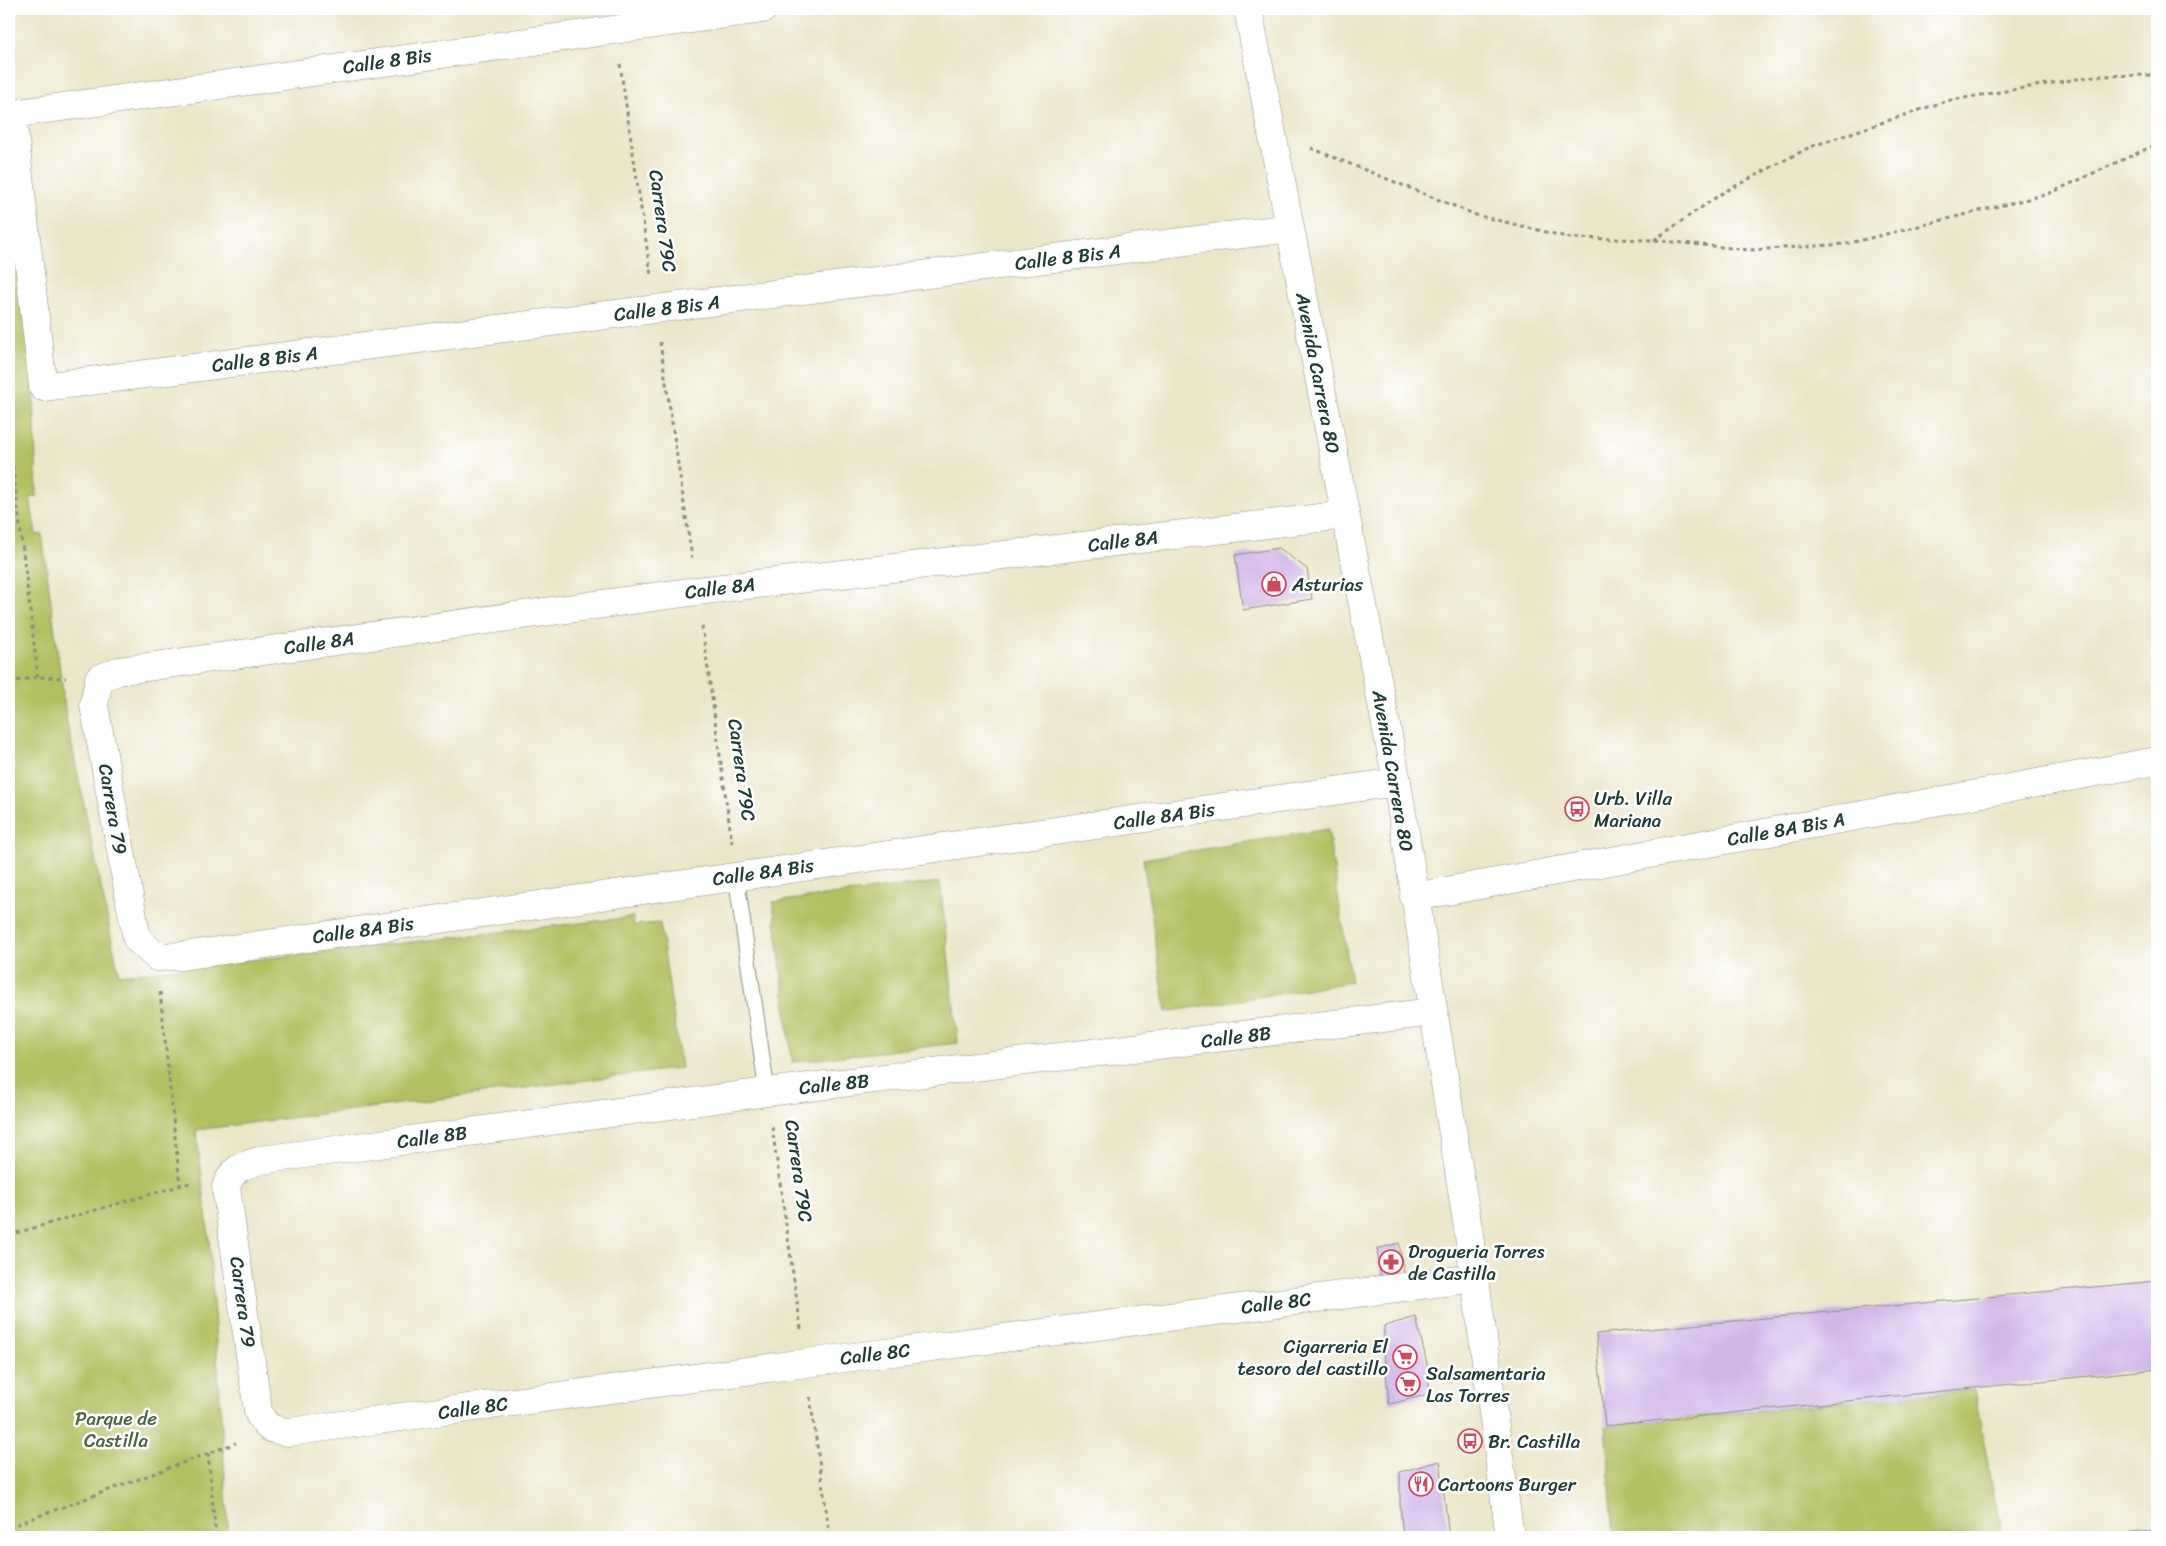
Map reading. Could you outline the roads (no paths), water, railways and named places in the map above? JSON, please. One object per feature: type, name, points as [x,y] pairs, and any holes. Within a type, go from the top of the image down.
[{"type":"street","name":"Calle 8 Bis","points":[[43,387],[12,114],[615,28],[763,9]]},
{"type":"street","name":"Avenida Carrera 80","points":[[1248,9],[1397,782],[1475,1278],[1510,1537]]},
{"type":"street","name":"Calle 8 Bis A","points":[[43,387],[1290,228]]},
{"type":"street","name":"Calle 8A","points":[[99,679],[118,671],[697,591],[1345,516]]},
{"type":"street","name":"Carrera 79","points":[[99,679],[94,705],[137,939],[157,957]]},
{"type":"street","name":"Calle 8A Bis A","points":[[1414,897],[2157,761]]},
{"type":"street","name":"Calle 8A Bis","points":[[157,957],[182,956],[1397,782]]},
{"type":"street","name":"Calle 8B","points":[[236,1169],[261,1160],[767,1092],[1433,1012]]},
{"type":"street","name":"Carrera 79","points":[[236,1169],[226,1187],[258,1411],[263,1424],[275,1431]]},
{"type":"street","name":"Calle 8C","points":[[275,1431],[289,1432],[806,1363],[1475,1278]]},
{"type":"lane","points":[[736,876],[767,1092]]},
{"type":"place","name":"Asturias","points":[[1274,584]]},
{"type":"place","name":"Urb. Villa Mariana","points":[[1577,809]]},
{"type":"place","name":"Drogueria Torres de Castilla","points":[[1391,1262]]},
{"type":"place","name":"Cigarreria El tesoro del castillo","points":[[1405,1357]]},
{"type":"place","name":"Salsamentaria Las Torres","points":[[1408,1384]]},
{"type":"place","name":"Br. Castilla","points":[[1470,1441]]},
{"type":"place","name":"Cartoons Burger","points":[[1421,1484]]},
{"type":"park label","name":"Parque de Castilla","points":[[116,1429]]}]
